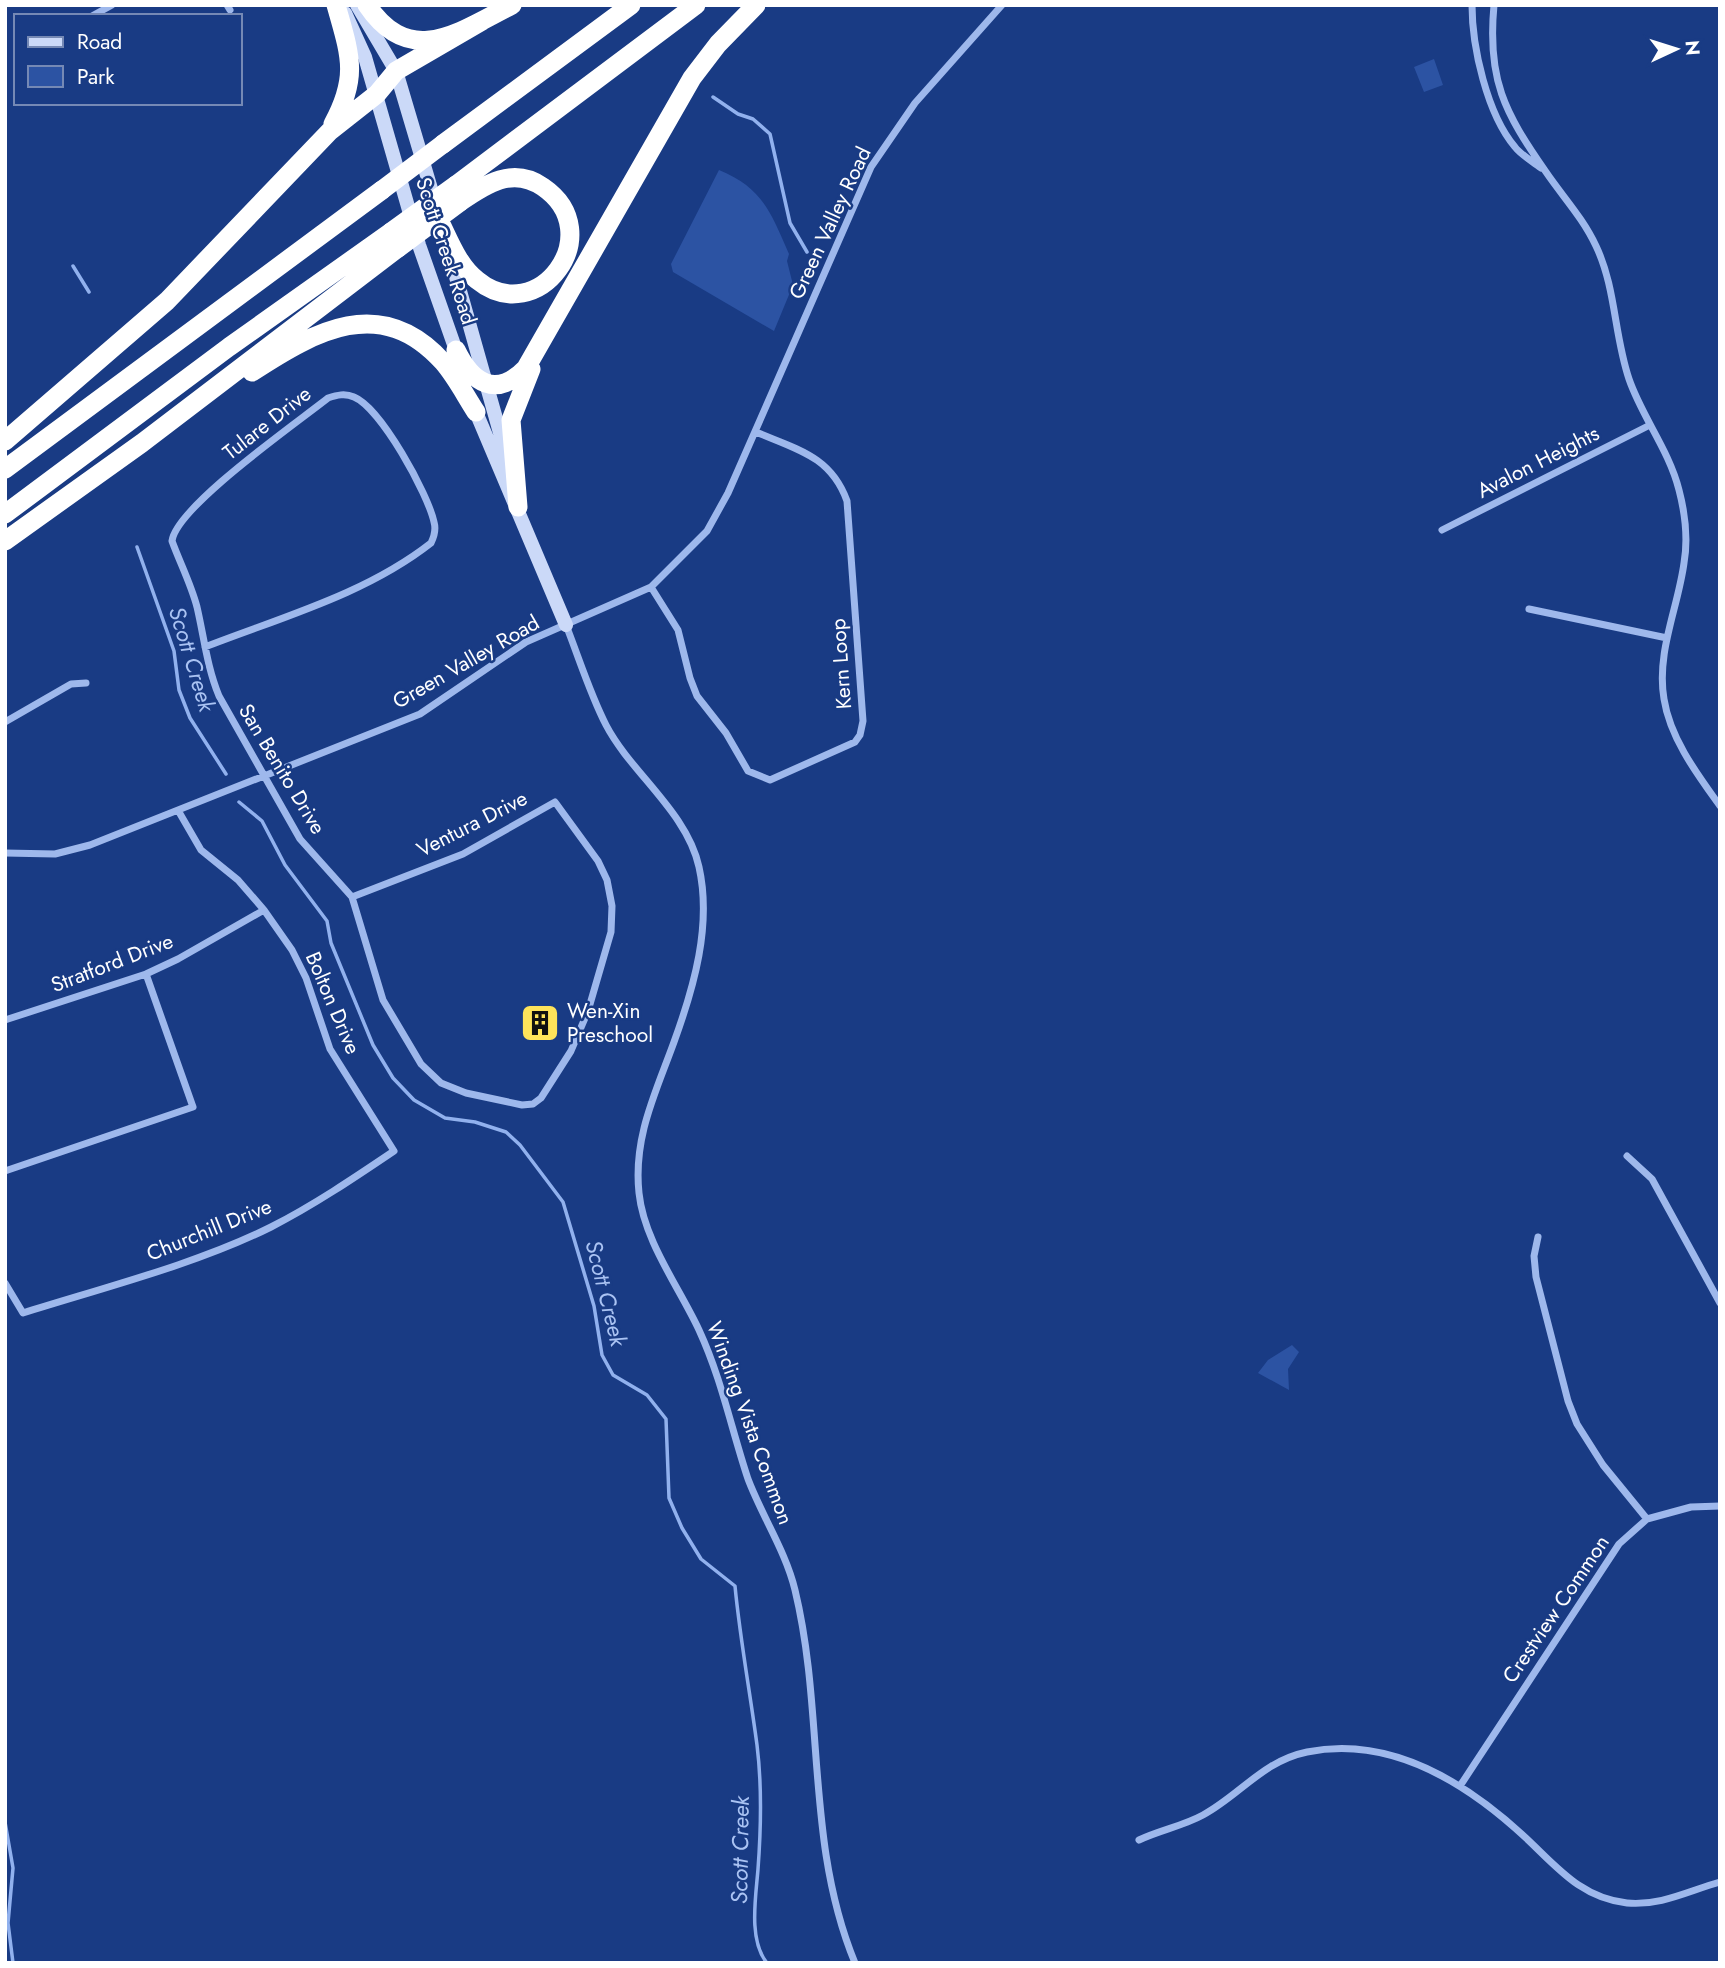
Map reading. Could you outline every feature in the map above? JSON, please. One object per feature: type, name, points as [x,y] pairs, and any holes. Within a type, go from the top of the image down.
[{"type":"highway","points":[[330,131],[345,103],[352,77],[350,52],[339,5]]},
{"type":"highway","points":[[367,5],[387,29],[397,36],[417,41],[446,38],[482,21]]},
{"type":"highway","points":[[5,441],[167,301],[330,131],[377,94],[396,71],[512,5]]},
{"type":"highway","points":[[5,469],[236,300],[330,223],[614,5]]},
{"type":"highway","points":[[441,139],[631,5]]},
{"type":"highway","points":[[142,443],[394,240],[458,193],[696,5]]},
{"type":"highway","points":[[518,507],[511,420],[542,345],[692,78],[718,44],[756,5]]},
{"type":"highway","points":[[442,226],[468,271],[496,291],[525,292],[537,288],[558,272],[569,248],[569,223],[559,201],[541,185],[522,178],[502,178],[458,193]]},
{"type":"highway","points":[[5,455],[246,279],[330,223]]},
{"type":"highway","points":[[5,514],[311,289],[394,240]]},
{"type":"highway","points":[[5,541],[142,443],[303,340],[327,329],[351,325],[389,328],[423,344],[444,363],[476,412]]},
{"type":"highway","points":[[456,349],[471,374],[486,384],[503,384],[519,376],[542,345]]},
{"type":"main road","name":"Scott Creek Road","points":[[339,5],[365,57],[419,245],[476,412],[499,472],[518,507],[566,625]]},
{"type":"main road","name":"Scott Creek Road","points":[[357,5],[396,71],[442,226],[518,507]]},
{"type":"street","points":[[96,14],[112,5]]},
{"type":"street","name":"Green Valley Road","points":[[5,853],[55,854],[90,845],[179,812],[420,714],[445,700],[503,655],[651,587],[707,531],[756,432],[871,167],[915,103],[1002,5]]},
{"type":"street","points":[[1472,5],[1477,53],[1485,87],[1500,123],[1514,147],[1546,173]]},
{"type":"street","points":[[1494,5],[1492,64],[1497,85],[1546,173],[1580,216],[1600,254],[1612,291],[1624,362],[1679,489],[1684,522],[1684,563],[1667,638],[1663,678],[1668,715],[1681,744],[1720,806]]},
{"type":"street","name":"Tulare Drive","points":[[341,394],[356,397],[374,412],[394,437],[435,523],[431,543],[405,563],[370,583],[205,647],[196,606],[172,541],[177,527],[212,490],[328,398],[341,394]]},
{"type":"street","name":"Avalon Heights","points":[[1441,530],[1650,425]]},
{"type":"street","name":"Kern Loop","points":[[651,587],[678,630],[697,696],[726,733],[748,771],[770,779],[847,746],[860,735],[863,721],[847,500],[835,475],[824,464],[756,432]]},
{"type":"street","points":[[1529,609],[1667,638]]},
{"type":"street","name":"Scott Creek Road","points":[[566,625],[606,726],[680,826]]},
{"type":"street","name":"San Benito Drive","points":[[205,647],[219,696],[300,839],[352,897],[383,1000],[421,1064],[441,1083],[466,1093],[522,1105]]},
{"type":"street","points":[[5,722],[71,684],[86,683]]},
{"type":"street","name":"Ventura Drive","points":[[352,897],[463,853],[555,802],[598,861],[607,880],[612,906],[611,932],[588,1011],[571,1051],[541,1098],[533,1104],[522,1105]]},
{"type":"street","name":"Bolton Drive","points":[[179,812],[201,850],[238,880],[264,910],[292,950],[306,978],[330,1049],[394,1151]]},
{"type":"street","name":"Winding Vista Common","points":[[680,826],[698,862],[703,890],[704,923],[701,945],[676,1039],[645,1116],[638,1160],[639,1196],[654,1242],[699,1331],[726,1396],[747,1475],[795,1588],[830,1893],[855,1963]]},
{"type":"street","name":"Stratford Drive","points":[[5,1020],[146,974],[264,910]]},
{"type":"street","points":[[5,1171],[193,1107],[146,974]]},
{"type":"street","name":"Churchill Drive","points":[[5,1283],[23,1313],[168,1267],[268,1228],[343,1185],[394,1151]]},
{"type":"street","points":[[1627,1156],[1652,1179],[1720,1303]]},
{"type":"street","points":[[1538,1237],[1534,1256],[1536,1277],[1573,1413],[1589,1446],[1647,1520]]},
{"type":"street","name":"Crestview Common","points":[[1460,1786],[1619,1544],[1647,1520],[1691,1507],[1720,1506]]},
{"type":"street","points":[[1139,1840],[1203,1815],[1274,1763],[1322,1750],[1348,1748],[1388,1753],[1460,1786],[1514,1827],[1558,1871],[1595,1894],[1626,1903],[1654,1902],[1720,1882]]},
{"type":"green space","points":[[1434,59],[1443,85],[1424,92],[1414,67]]},
{"type":"green space","points":[[719,170],[746,185],[764,203],[789,254],[787,261],[793,285],[774,331],[673,272],[671,264]]},
{"type":"green space","points":[[1292,1345],[1299,1352],[1288,1369],[1289,1390],[1258,1373],[1268,1360]]},
{"type":"waterway","points":[[713,97],[738,114],[753,119],[770,134],[790,223],[807,252]]},
{"type":"waterway","name":"Scott Creek","points":[[73,266],[89,292]]},
{"type":"waterway","name":"Scott Creek","points":[[137,547],[174,651],[179,690],[190,718],[226,774]]},
{"type":"waterway","name":"Scott Creek","points":[[239,802],[262,821],[285,865],[327,921],[331,943],[373,1045],[393,1078],[414,1100],[445,1118],[475,1122],[506,1132],[520,1145],[563,1202],[594,1306],[602,1355],[613,1375],[647,1395],[666,1419],[669,1498],[682,1528],[701,1559],[735,1586],[760,1776],[755,1930],[757,1942],[767,1963]]},
{"type":"waterway","points":[[5,1822],[13,1868],[8,1923],[13,1963]]},
{"type":"place","name":"Wen-Xin Preschool","points":[[540,1023]]}]
